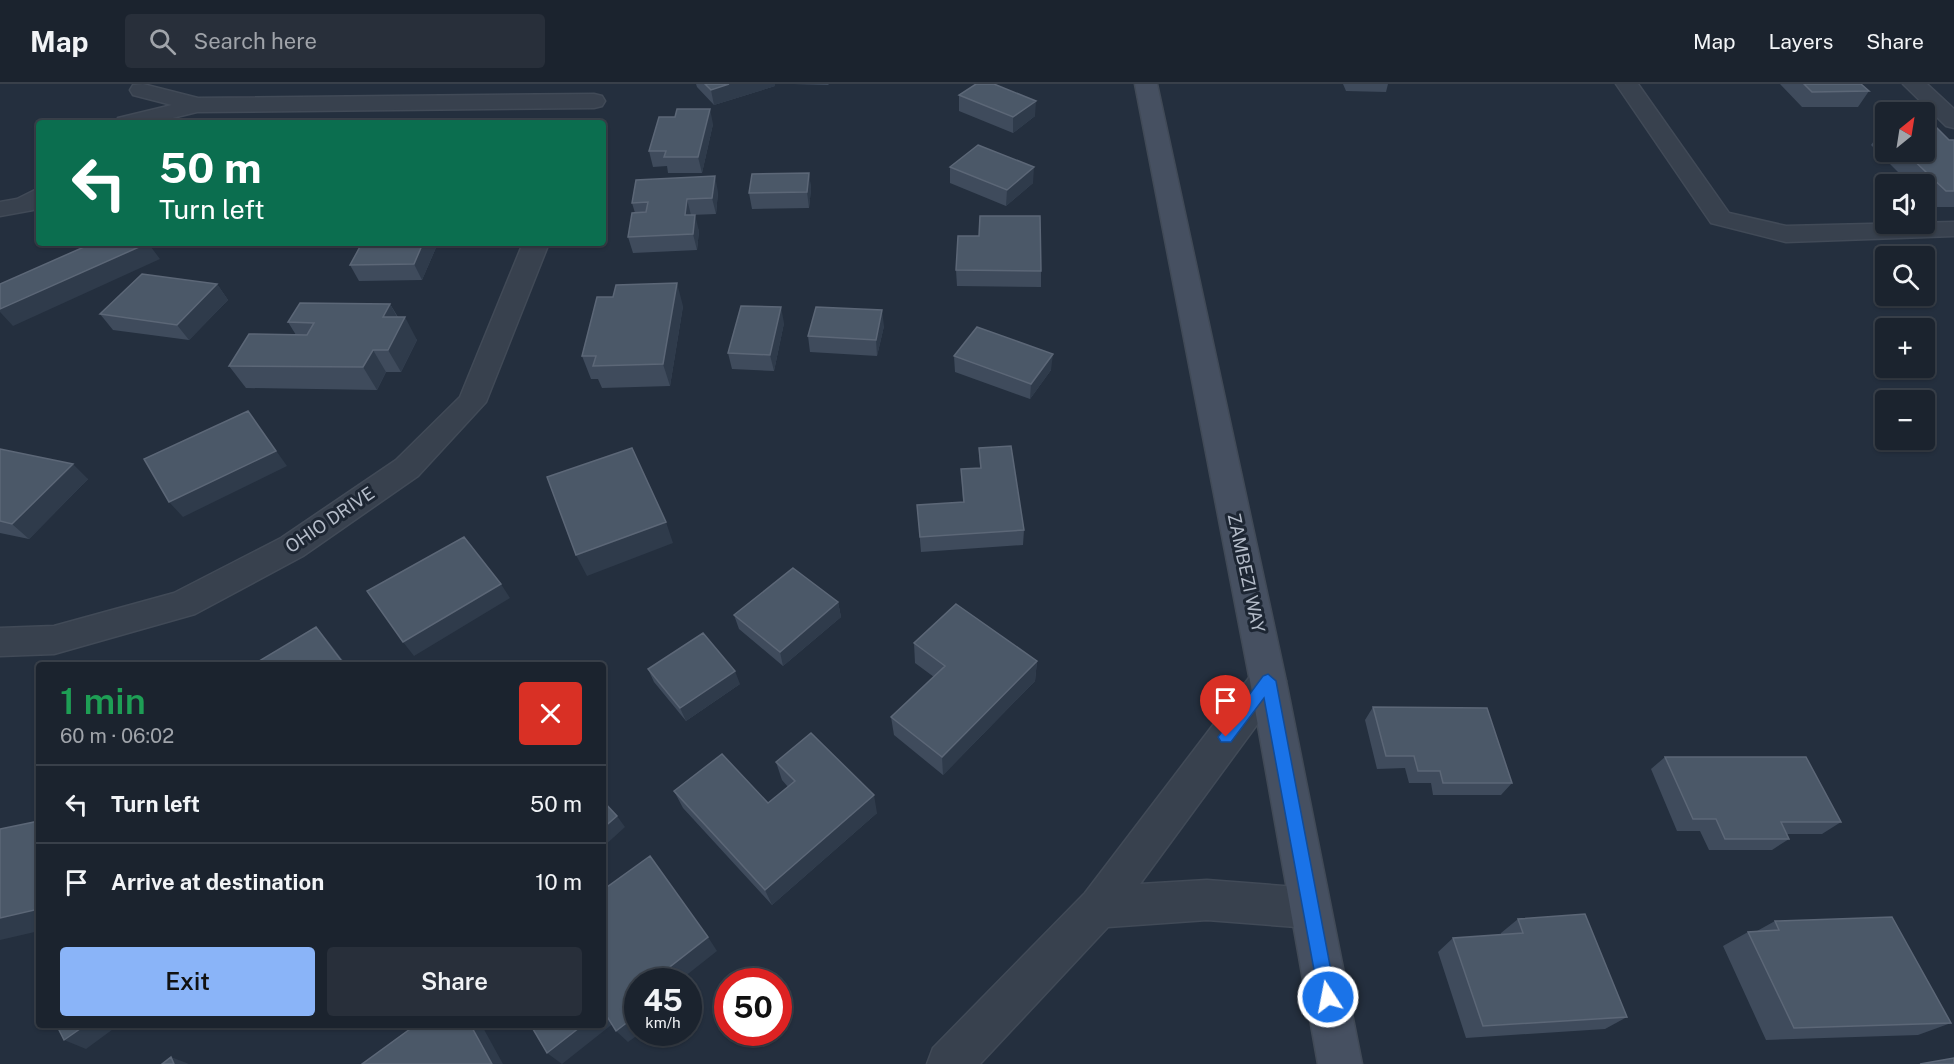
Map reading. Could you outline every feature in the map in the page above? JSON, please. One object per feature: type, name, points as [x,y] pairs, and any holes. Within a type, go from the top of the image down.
[{"type":"main road","name":"ZAMBEZI WAY","points":[[1146,84],[1268,681],[1340,1064]]},
{"type":"street","points":[[1628,84],[1720,218],[1786,234],[1954,229]]},
{"type":"street","points":[[1914,84],[1954,121]]},
{"type":"street","points":[[115,120],[144,87],[197,105]]},
{"type":"street","points":[[138,120],[197,105],[598,93],[586,120]]},
{"type":"street","points":[[0,209],[24,205],[36,197]]},
{"type":"street","name":"OHIO DRIVE","points":[[0,642],[54,640],[183,604],[292,547],[407,468],[472,402],[535,246]]},
{"type":"street","points":[[949,1064],[1099,907],[1268,681]]},
{"type":"street","points":[[1099,907],[1207,900],[1311,908]]},
{"type":"building","points":[[705,84],[729,84],[711,90]]},
{"type":"building","points":[[976,84],[994,84],[1036,101],[1013,117],[959,95]]},
{"type":"building","points":[[1804,84],[1861,84],[1869,91],[1812,92]]},
{"type":"building","points":[[677,109],[710,109],[698,157],[664,157],[666,151],[649,151],[659,117],[675,117]]},
{"type":"building","points":[[1935,128],[1949,140],[1954,140],[1954,191],[1946,191],[1935,181],[1935,174],[1928,174],[1916,162],[1935,162]]},
{"type":"building","points":[[978,145],[1034,167],[1007,190],[950,167]]},
{"type":"building","points":[[809,173],[807,192],[749,193],[752,174]]},
{"type":"building","points":[[715,176],[712,198],[687,199],[685,215],[695,215],[693,234],[628,237],[632,213],[646,212],[648,202],[632,203],[636,180]]},
{"type":"building","points":[[980,216],[1040,216],[1041,271],[956,270],[958,236],[979,236]]},
{"type":"building","points":[[86,246],[141,246],[0,309],[0,284]]},
{"type":"building","points":[[360,246],[422,246],[414,264],[350,265]]},
{"type":"building","points":[[142,274],[217,284],[177,325],[100,314]]},
{"type":"building","points":[[677,283],[663,364],[593,366],[596,356],[582,356],[597,297],[613,297],[616,285]]},
{"type":"building","points":[[300,303],[390,304],[383,317],[405,317],[388,350],[373,350],[363,367],[229,366],[249,334],[307,335],[314,323],[288,322]]},
{"type":"building","points":[[741,306],[781,307],[770,355],[728,353]]},
{"type":"building","points":[[816,307],[882,310],[876,340],[808,336]]},
{"type":"building","points":[[977,327],[1053,354],[1031,384],[954,356]]},
{"type":"building","points":[[248,411],[276,451],[169,502],[144,459]]},
{"type":"building","points":[[1011,446],[1024,530],[920,537],[917,505],[964,502],[961,469],[981,468],[979,448]]},
{"type":"building","points":[[632,448],[666,522],[576,555],[547,477]]},
{"type":"building","points":[[0,449],[73,464],[12,524],[0,521]]},
{"type":"building","points":[[464,537],[501,584],[403,642],[367,591]]},
{"type":"building","points":[[793,568],[838,602],[780,652],[734,615]]},
{"type":"building","points":[[956,604],[1037,661],[942,757],[891,717],[945,666],[914,643]]},
{"type":"building","points":[[316,627],[342,662],[257,662]]},
{"type":"building","points":[[703,633],[735,671],[680,708],[648,669]]},
{"type":"building","points":[[1373,707],[1487,708],[1512,783],[1443,783],[1440,771],[1418,771],[1414,756],[1386,756]]},
{"type":"building","points":[[811,733],[874,795],[765,890],[674,791],[722,754],[768,803],[795,781],[776,762]]},
{"type":"building","points":[[1665,757],[1806,757],[1841,822],[1781,822],[1789,839],[1725,839],[1716,819],[1693,819]]},
{"type":"building","points":[[606,804],[617,816],[606,825]]},
{"type":"building","points":[[36,822],[36,910],[0,918],[0,829]]},
{"type":"building","points":[[650,856],[708,937],[669,968],[624,968],[624,1025],[616,1031],[606,1015],[606,888]]},
{"type":"building","points":[[1585,914],[1627,1017],[1483,1026],[1453,938],[1523,933],[1518,919]]},
{"type":"building","points":[[1892,917],[1951,1023],[1794,1028],[1748,932],[1779,930],[1775,921]]},
{"type":"building","points":[[58,1028],[81,1028],[64,1040]]},
{"type":"building","points":[[412,1028],[472,1028],[492,1064],[362,1064]]},
{"type":"building","points":[[532,1028],[579,1028],[547,1053]]},
{"type":"building","points":[[171,1057],[174,1064],[162,1064]]},
{"type":"building","points":[[1954,1058],[1954,1064],[1920,1064]]},
{"type":"route","points":[[1226,737],[1268,681],[1328,997]]}]
